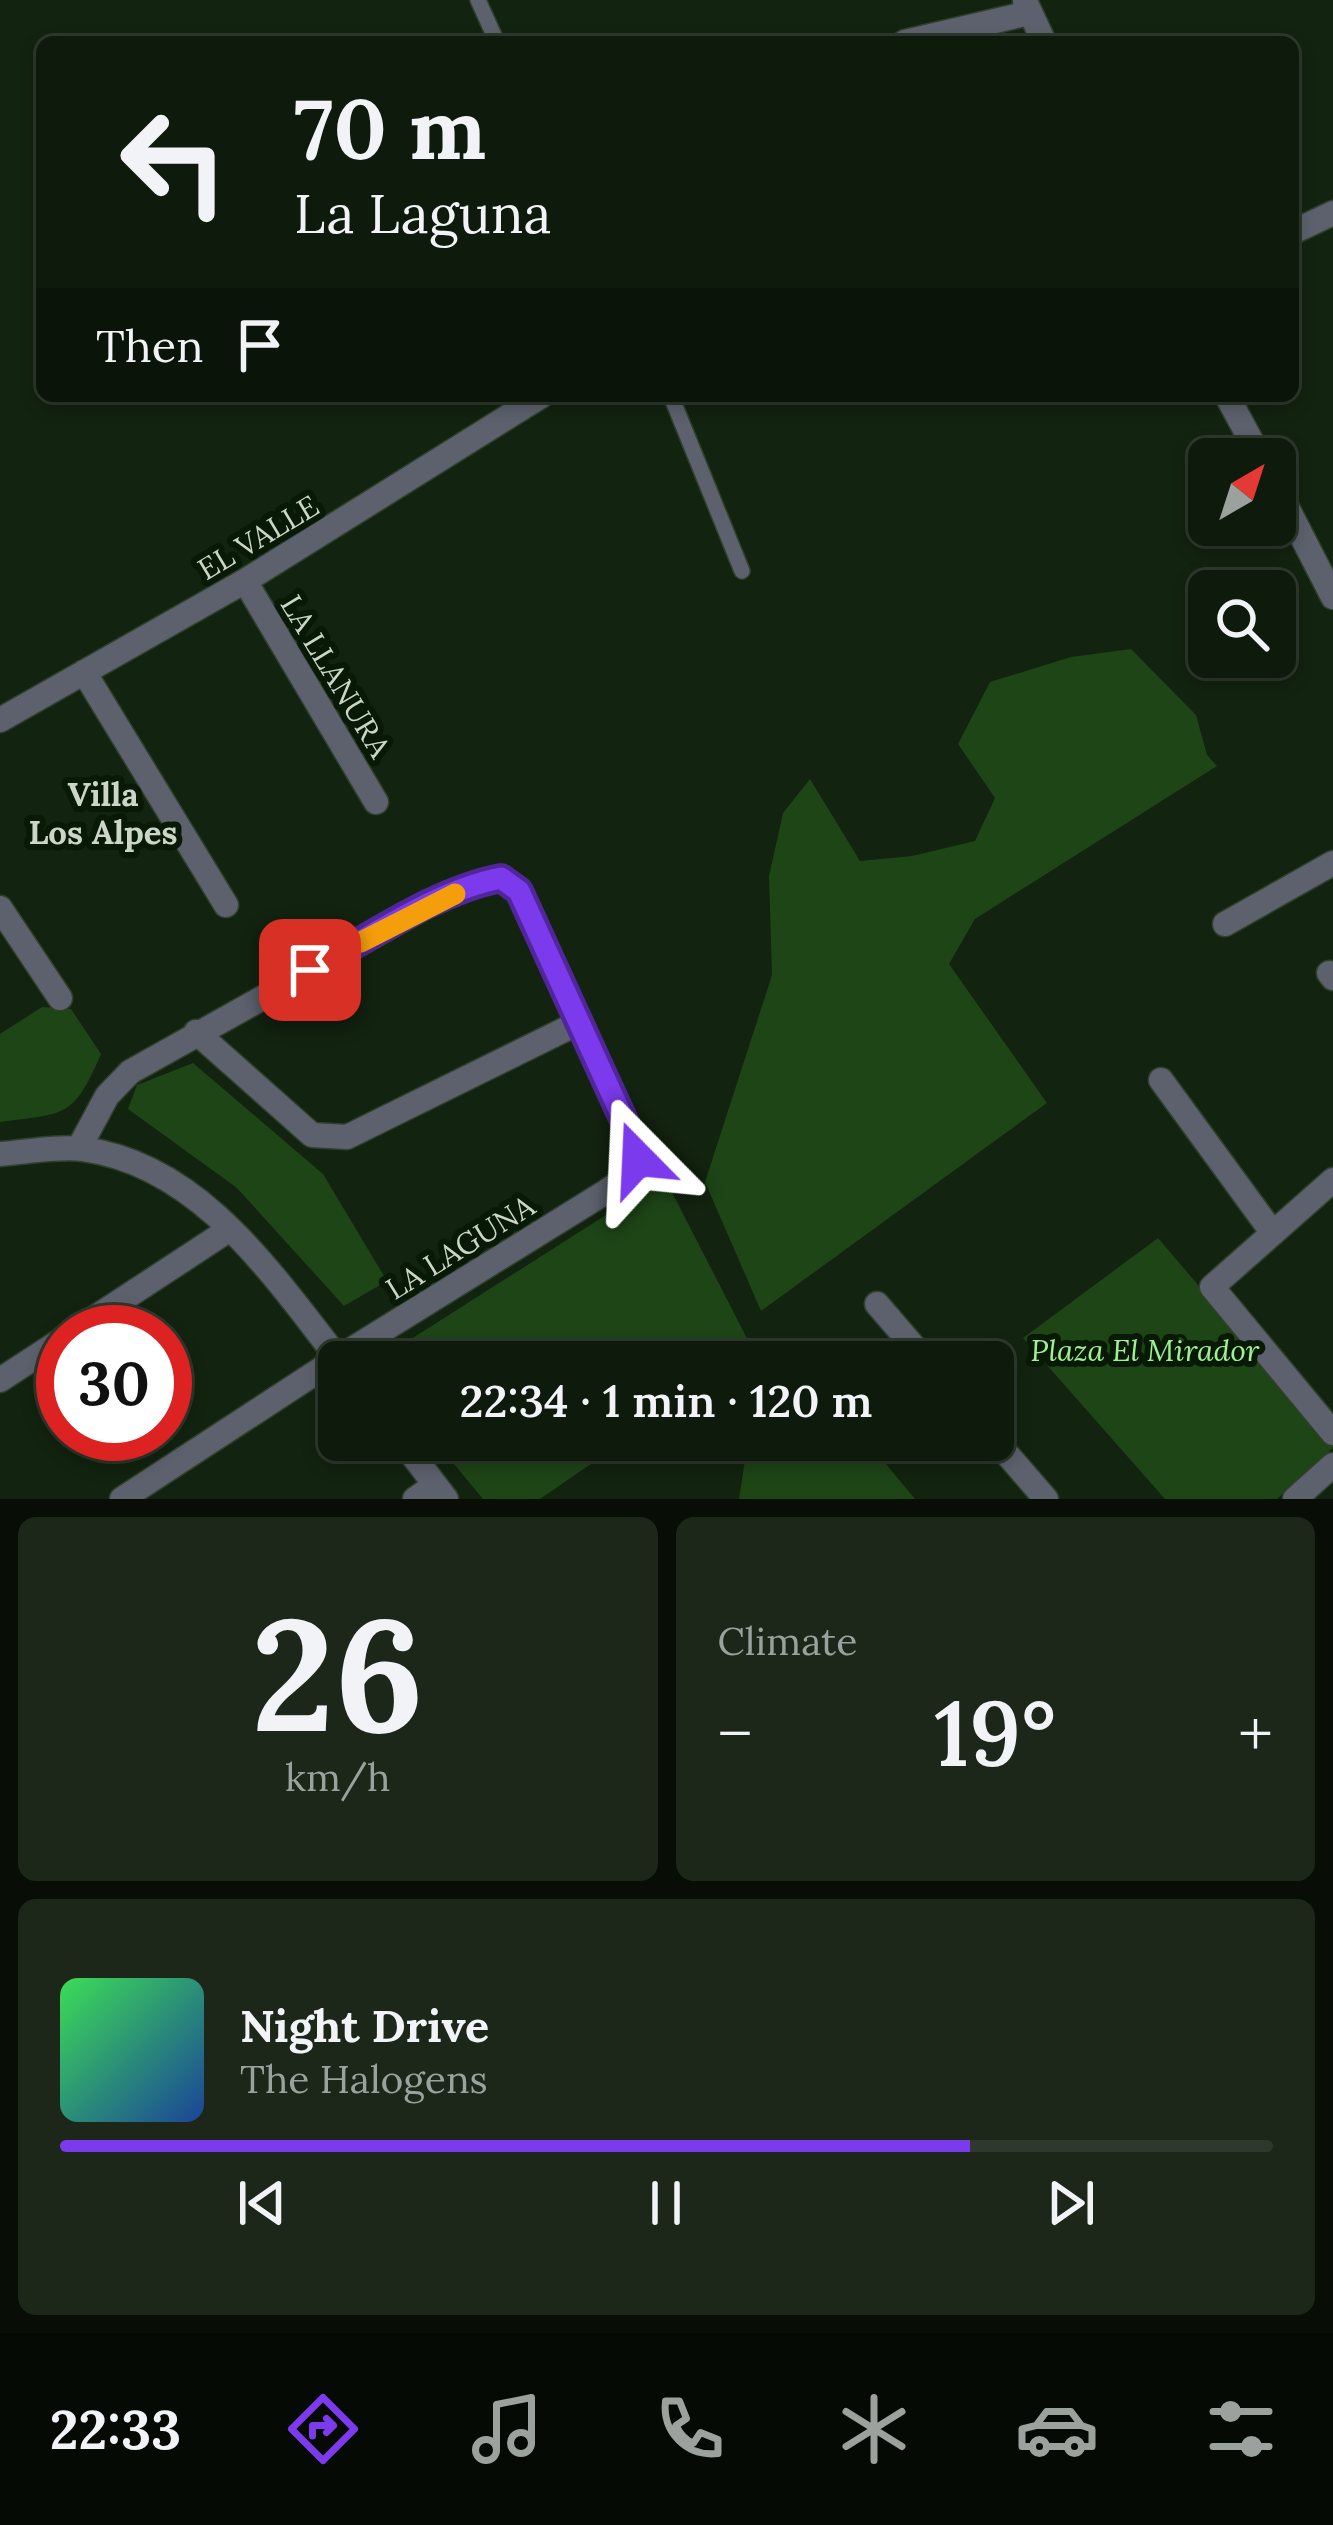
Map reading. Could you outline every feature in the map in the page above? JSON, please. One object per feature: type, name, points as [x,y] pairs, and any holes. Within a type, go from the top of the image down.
[{"type":"street","points":[[926,36],[1027,7],[1041,36]]},
{"type":"street","points":[[1299,229],[1333,213]]},
{"type":"street","name":"EL VALLE","points":[[0,720],[245,581],[532,402]]},
{"type":"street","points":[[1230,402],[1250,438]]},
{"type":"street","points":[[1296,512],[1323,549],[1333,597]]},
{"type":"street","name":"LA LLANURA","points":[[245,581],[376,802]]},
{"type":"street","points":[[84,672],[226,905]]},
{"type":"street","points":[[1226,924],[1333,863]]},
{"type":"street","name":"LA LAGUNA","points":[[80,1148],[107,1096],[130,1072],[425,908],[481,882],[501,878],[519,891],[638,1159],[624,1179],[369,1341]]},
{"type":"street","points":[[0,908],[60,998]]},
{"type":"street","points":[[196,1032],[312,1135],[347,1137],[578,1023]]},
{"type":"street","points":[[1161,1080],[1272,1232]]},
{"type":"street","points":[[0,1154],[80,1148],[127,1159],[168,1178],[230,1229],[323,1341]]},
{"type":"street","points":[[1333,1180],[1213,1287],[1333,1433]]},
{"type":"street","points":[[114,1305],[230,1229]]},
{"type":"street","points":[[877,1304],[909,1341]]},
{"type":"street","points":[[0,1380],[36,1357]]},
{"type":"street","points":[[122,1499],[318,1373]]},
{"type":"street","points":[[412,1461],[432,1494]]},
{"type":"street","points":[[1013,1461],[1046,1499]]},
{"type":"street","points":[[1295,1499],[1333,1465]]},
{"type":"lane","points":[[478,0],[494,36]]},
{"type":"lane","points":[[673,402],[742,571]]},
{"type":"green space","points":[[1131,649],[1196,715],[1207,755],[1217,766],[975,919],[949,964],[1047,1103],[761,1311],[705,1182],[772,975],[769,876],[783,813],[810,779],[860,861],[912,856],[975,841],[995,798],[958,744],[990,682],[1071,657]]},
{"type":"green space","points":[[42,1007],[71,1009],[101,1054],[83,1091],[65,1109],[0,1122],[0,1034]]},
{"type":"green space","points":[[193,1063],[323,1174],[387,1281],[344,1306],[237,1188],[128,1109],[137,1085]]},
{"type":"green space","points":[[661,1171],[748,1341],[408,1341],[606,1215]]},
{"type":"green space","name":"Plaza El Mirador","points":[[1158,1238],[1333,1443],[1277,1499],[1165,1499],[1023,1338]]},
{"type":"green space","points":[[451,1461],[595,1461],[540,1499],[483,1499]]},
{"type":"green space","points":[[745,1461],[883,1461],[915,1499],[739,1499]]},
{"type":"slow traffic","points":[[361,942],[455,894]]},
{"type":"district","name":"Villa Los Alpes","points":[[103,813]]},
{"type":"route","points":[[310,970],[425,908],[481,882],[501,878],[519,891],[638,1159]]}]
